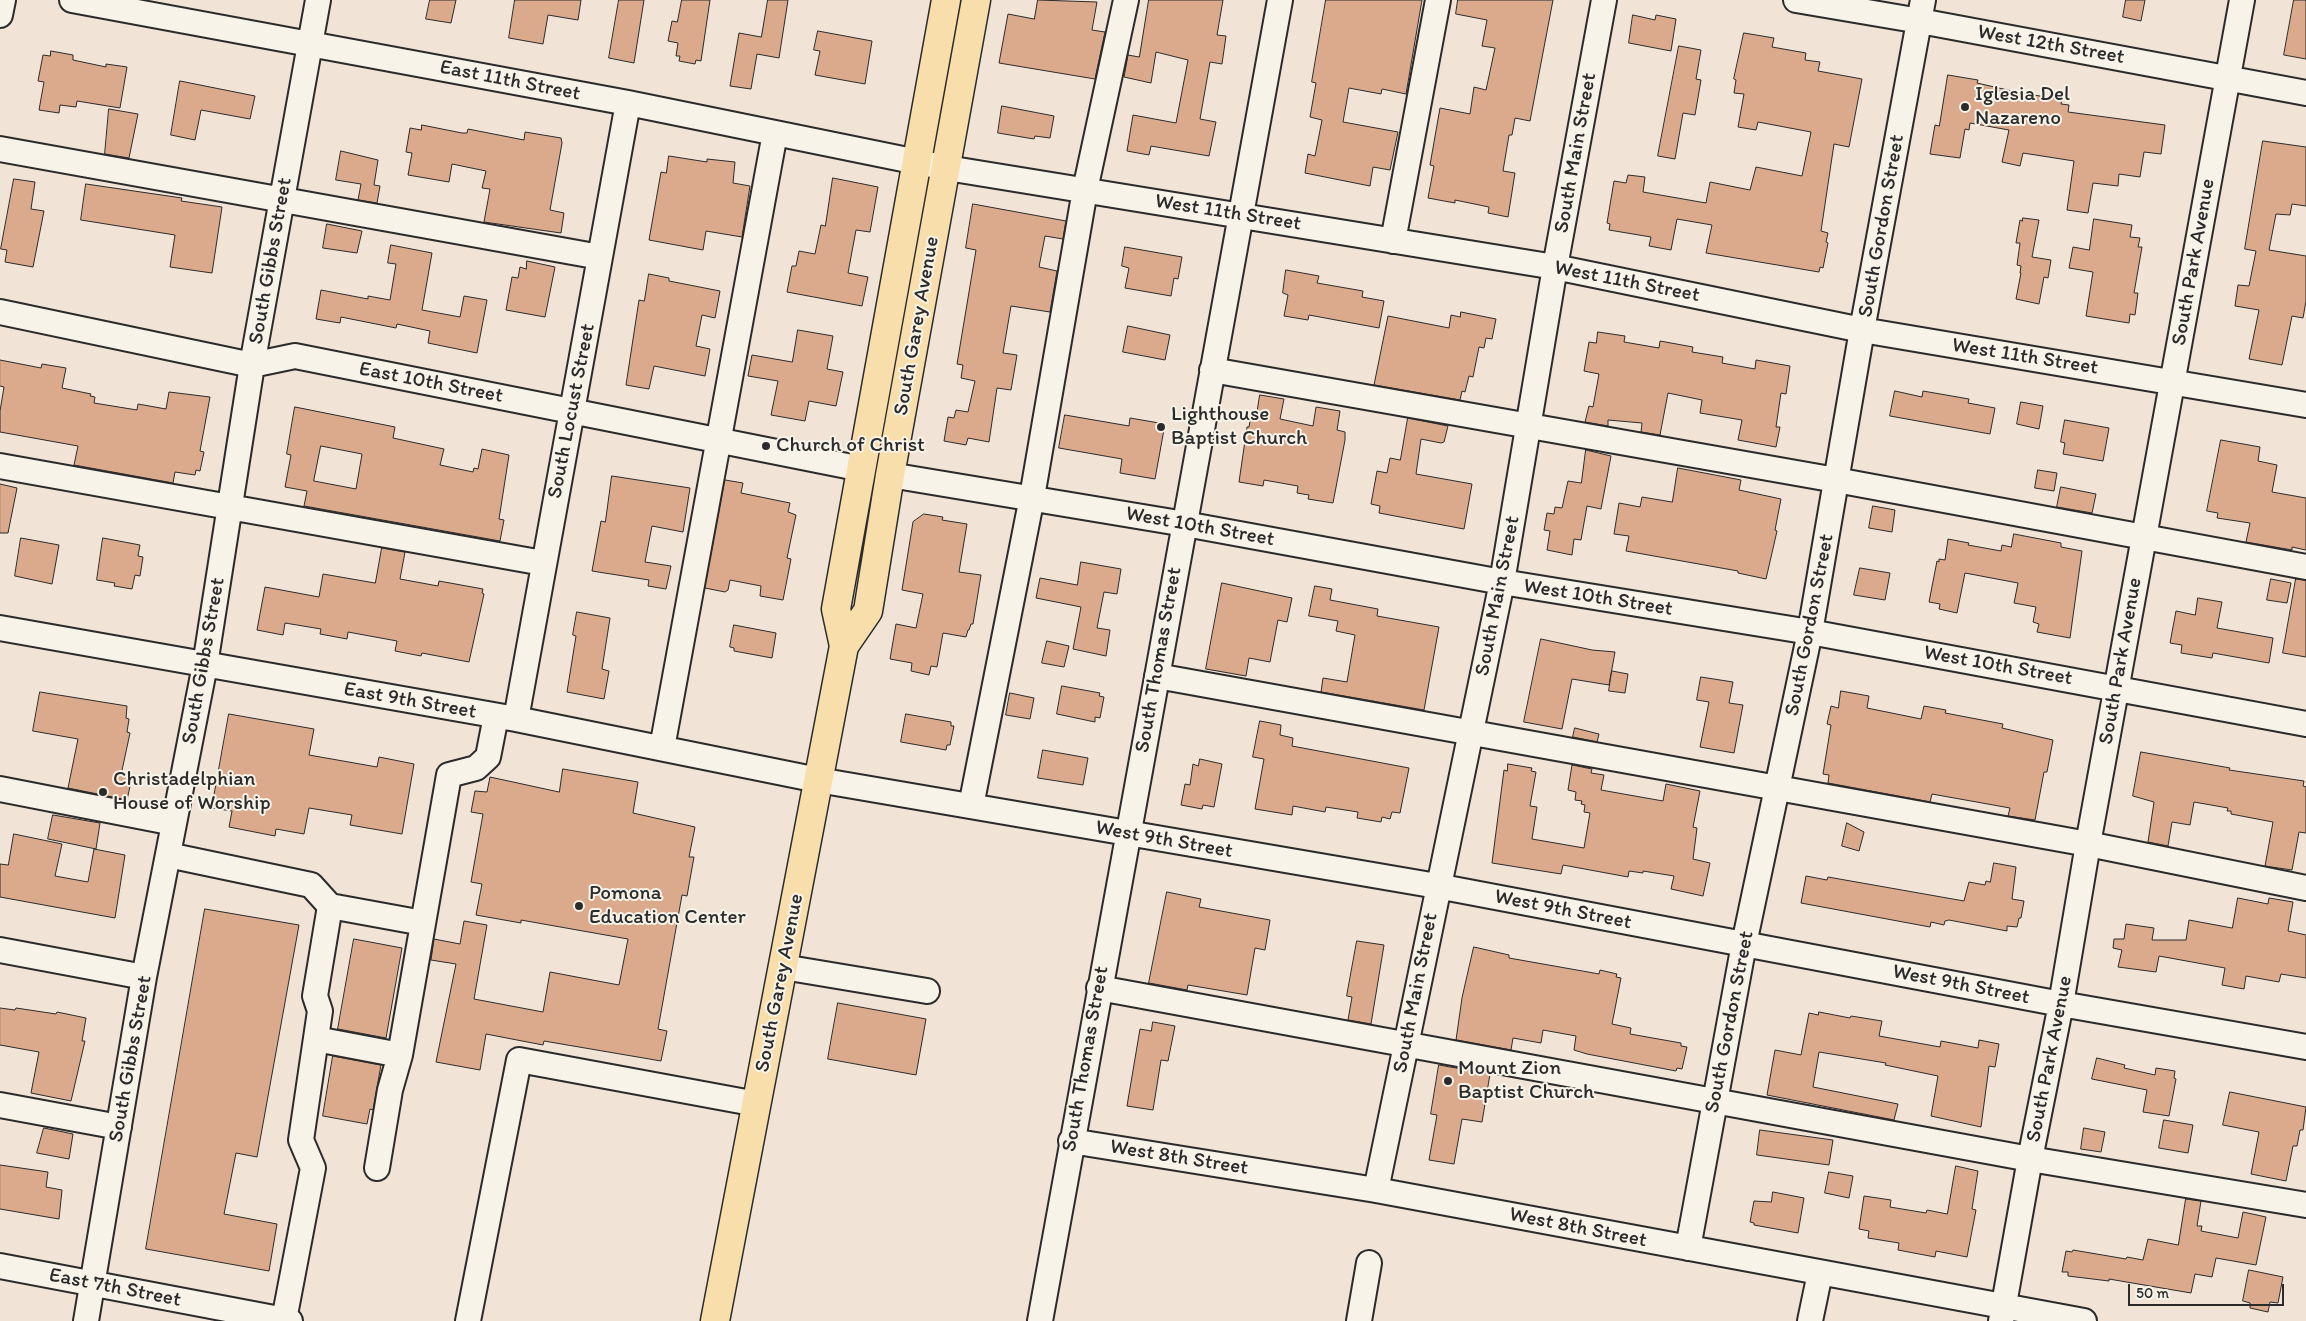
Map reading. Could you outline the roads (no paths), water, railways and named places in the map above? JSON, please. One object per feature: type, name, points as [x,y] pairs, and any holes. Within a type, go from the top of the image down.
[{"type":"main road","name":"South Garey Avenue","points":[[715,1321],[844,646],[836,609],[946,0]]},
{"type":"main road","name":"South Garey Avenue","points":[[844,646],[868,611],[890,474],[976,0]]},
{"type":"street","points":[[0,15],[3,0]]},
{"type":"street","name":"East 11th Street","points":[[72,0],[310,42],[628,103],[947,168]]},
{"type":"street","name":"South Gibbs Street","points":[[86,1321],[144,977],[205,665],[252,365],[318,0]]},
{"type":"street","points":[[971,806],[1032,498],[1085,190],[1126,0]]},
{"type":"street","name":"South Thomas Street","points":[[1040,1321],[1071,1141],[1280,0]]},
{"type":"street","points":[[1393,241],[1438,0]]},
{"type":"street","name":"South Main Street","points":[[1376,1190],[1437,886],[1502,582],[1555,267],[1604,0]]},
{"type":"street","name":"West 12th Street","points":[[1796,0],[1921,10],[2306,93]]},
{"type":"street","name":"South Park Avenue","points":[[2002,1314],[2061,1004],[2116,688],[2242,0]]},
{"type":"street","name":"South Gordon Street","points":[[1688,1248],[1744,944],[1810,632],[1862,330],[1921,10]]},
{"type":"street","name":"South Locust Street","points":[[424,923],[449,775],[476,768],[488,757],[506,717],[543,563],[573,411],[628,103]]},
{"type":"street","points":[[662,748],[775,133]]},
{"type":"street","points":[[0,150],[600,257]]},
{"type":"street","name":"West 11th Street","points":[[947,168],[1555,267],[1862,330],[2306,405]]},
{"type":"street","name":"East 10th Street","points":[[0,312],[252,365],[295,356],[862,469]]},
{"type":"street","points":[[1212,370],[1836,480],[2306,567]]},
{"type":"street","points":[[0,466],[543,563]]},
{"type":"street","name":"West 10th Street","points":[[890,474],[1185,524],[1502,582],[1810,632],[2306,724]]},
{"type":"street","name":"East 9th Street","points":[[0,628],[506,717],[818,780]]},
{"type":"street","points":[[1156,676],[2088,844],[2306,888]]},
{"type":"street","name":"West 9th Street","points":[[818,780],[1437,886],[2061,1004],[2306,1047]]},
{"type":"street","points":[[0,789],[174,824]]},
{"type":"street","points":[[168,855],[312,885],[330,906],[424,923],[400,1055],[390,1090],[377,1168]]},
{"type":"street","points":[[287,1320],[313,1168],[301,1140],[320,1012],[315,996],[330,906]]},
{"type":"street","points":[[0,950],[144,977]]},
{"type":"street","points":[[783,967],[927,991]]},
{"type":"street","points":[[1099,988],[1405,1046],[2030,1159],[2306,1205]]},
{"type":"street","points":[[316,1038],[400,1055]]},
{"type":"street","points":[[468,1321],[519,1060],[757,1104]]},
{"type":"street","points":[[0,1105],[119,1127]]},
{"type":"street","name":"West 8th Street","points":[[1071,1141],[1376,1190],[1820,1273],[2002,1314],[2084,1321]]},
{"type":"street","points":[[1359,1321],[1369,1263]]},
{"type":"street","name":"East 7th Street","points":[[0,1266],[287,1320]]},
{"type":"street","points":[[1810,1321],[1820,1273]]},
{"type":"place","name":"Iglesia Del Nazareno","points":[[1965,107]]},
{"type":"place","name":"Lighthouse Baptist Church","points":[[1161,427]]},
{"type":"place","name":"Church of Christ","points":[[766,446]]},
{"type":"place","name":"Christadelphian House of Worship","points":[[103,792]]},
{"type":"place","name":"Pomona Education Center","points":[[579,906]]},
{"type":"place","name":"Mount Zion Baptist Church","points":[[1448,1081]]}]
